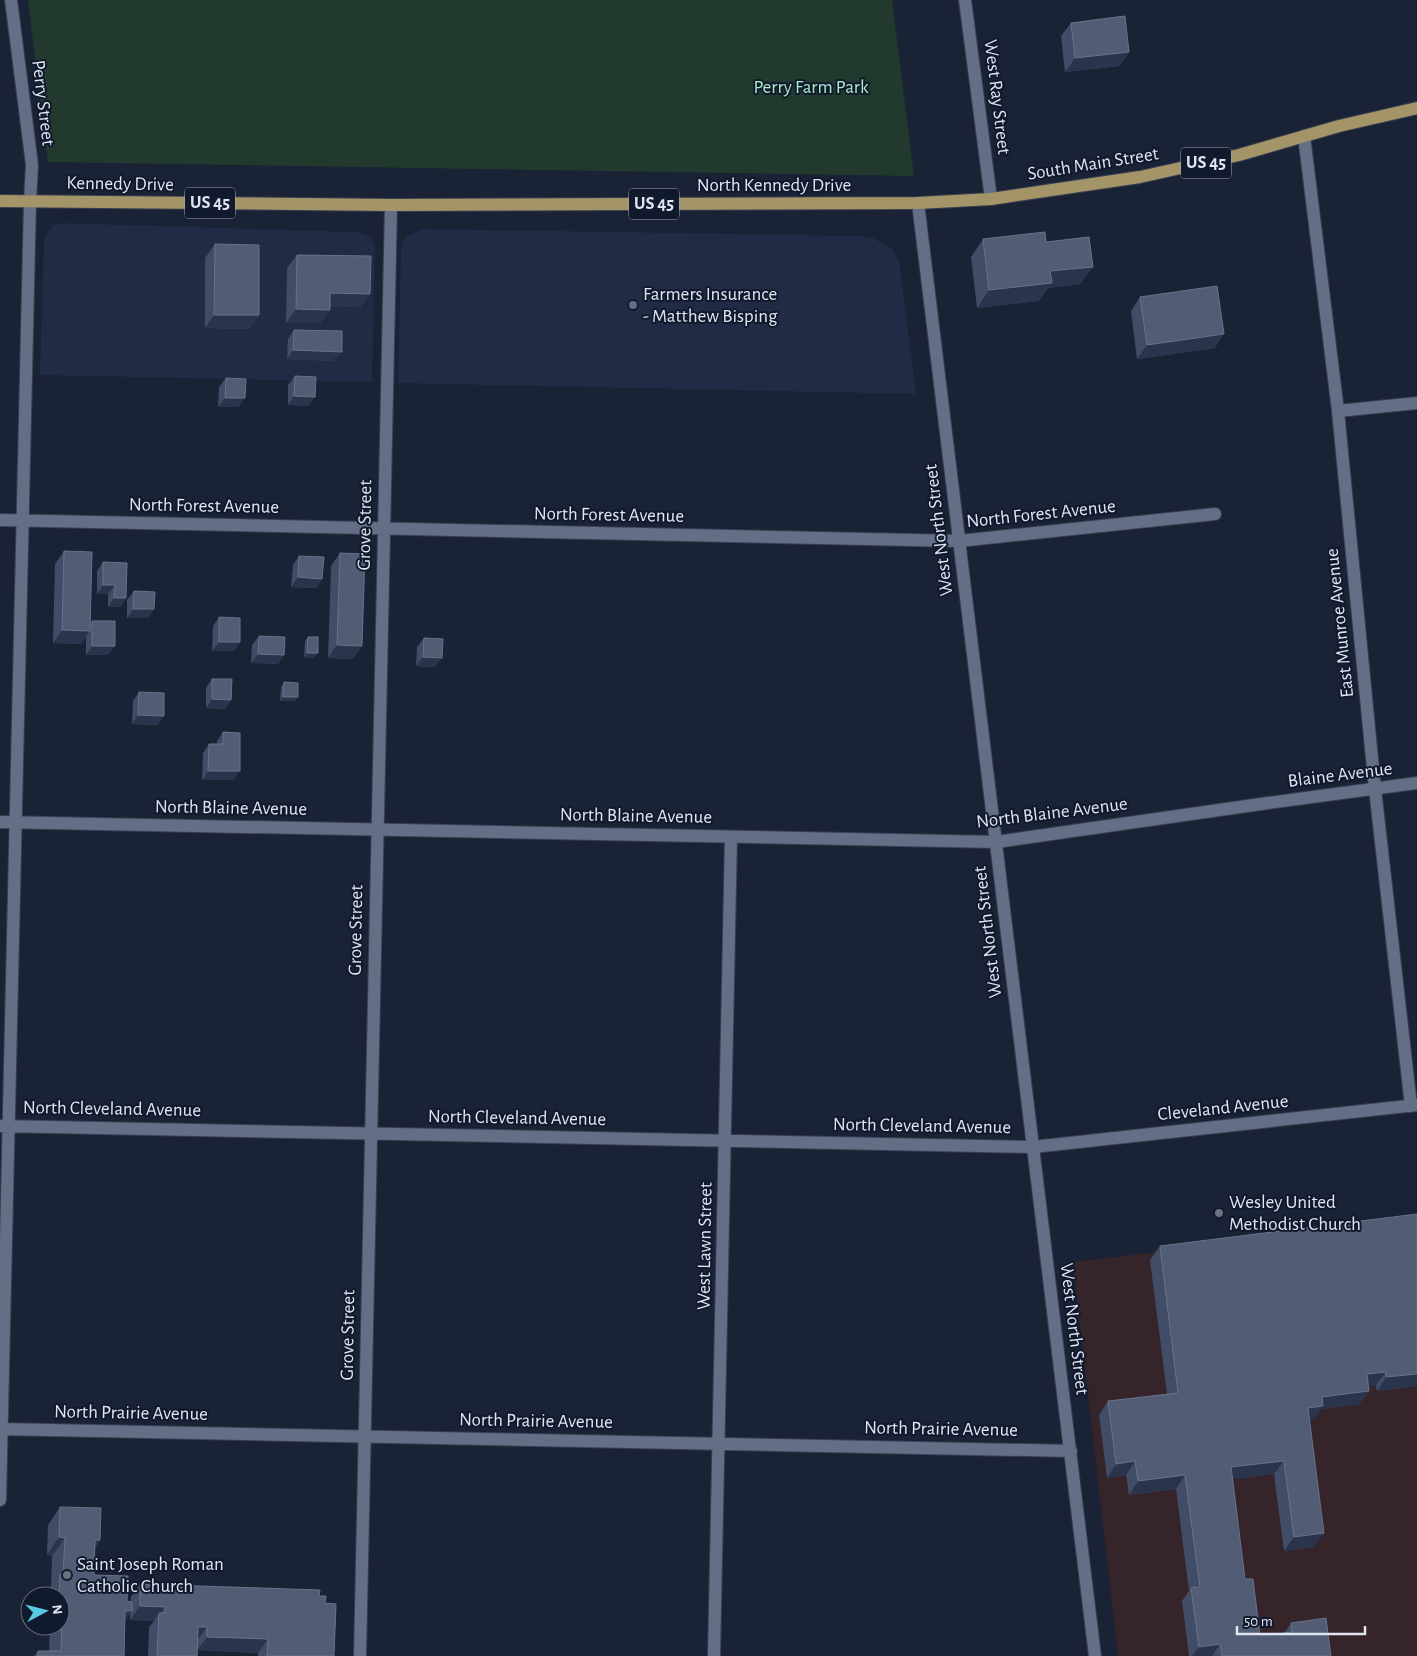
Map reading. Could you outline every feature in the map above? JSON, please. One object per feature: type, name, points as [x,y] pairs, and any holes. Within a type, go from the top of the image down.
[{"type":"main road","name":"South Main Street","points":[[918,203],[991,200],[1140,177],[1239,155],[1304,136],[1417,108]]},
{"type":"main road","name":"Kennedy Drive","points":[[0,201],[391,205]]},
{"type":"main road","name":"North Kennedy Drive","points":[[391,205],[918,203]]},
{"type":"street","name":"Perry Street","points":[[0,1500],[4,1126],[15,822],[32,165],[11,0]]},
{"type":"street","name":"West Ray Street","points":[[965,0],[991,200]]},
{"type":"street","name":"East Munroe Avenue","points":[[1304,136],[1338,411],[1375,789],[1414,1106]]},
{"type":"street","name":"West North Street","points":[[918,203],[1095,1656]]},
{"type":"street","name":"Grove Street","points":[[360,1656],[391,205]]},
{"type":"street","points":[[1338,411],[1417,403]]},
{"type":"street","name":"North Forest Avenue","points":[[0,520],[959,541],[1215,514]]},
{"type":"street","name":"Blaine Avenue","points":[[1268,803],[1417,783]]},
{"type":"street","name":"North Blaine Avenue","points":[[0,822],[996,842],[1268,803]]},
{"type":"street","name":"West Lawn Street","points":[[714,1656],[731,837]]},
{"type":"street","name":"Cleveland Avenue","points":[[1033,1147],[1414,1106]]},
{"type":"street","name":"North Cleveland Avenue","points":[[4,1126],[1033,1147]]},
{"type":"street","name":"North Prairie Avenue","points":[[1,1429],[1071,1451]]},
{"type":"shaded area","points":[[61,223],[353,232],[369,237],[374,243],[375,249],[372,382],[40,375],[44,242],[47,233],[53,225]]},
{"type":"shaded area","points":[[424,229],[861,236],[873,238],[893,250],[899,261],[916,394],[398,383],[401,252],[403,241],[407,236]]},
{"type":"shaded area","points":[[1417,1221],[1417,1656],[1118,1656],[1073,1262]]},
{"type":"green space","name":"Perry Farm Park","points":[[28,0],[892,0],[914,176],[48,162]]},
{"type":"building","points":[[1125,16],[1129,52],[1075,58],[1071,23]]},
{"type":"building","points":[[1045,232],[1046,242],[1089,237],[1093,267],[1050,271],[1052,283],[989,290],[983,239]]},
{"type":"building","points":[[215,244],[259,245],[259,315],[214,315]]},
{"type":"building","points":[[297,255],[371,256],[370,294],[330,293],[330,310],[296,309]]},
{"type":"building","points":[[1217,286],[1224,334],[1147,345],[1140,297]]},
{"type":"building","points":[[294,330],[342,331],[342,352],[293,350]]},
{"type":"building","points":[[295,376],[316,377],[315,397],[294,396]]},
{"type":"building","points":[[226,378],[246,379],[245,398],[225,398]]},
{"type":"building","points":[[64,551],[92,552],[90,631],[62,630]]},
{"type":"building","points":[[340,553],[365,554],[362,646],[337,645]]},
{"type":"building","points":[[299,556],[324,557],[322,579],[298,577]]},
{"type":"building","points":[[103,562],[127,563],[126,598],[114,598],[115,585],[103,585]]},
{"type":"building","points":[[134,591],[155,592],[154,609],[133,609]]},
{"type":"building","points":[[219,617],[240,618],[240,642],[219,642]]},
{"type":"building","points":[[92,621],[115,621],[115,646],[92,646]]},
{"type":"building","points":[[259,636],[285,637],[284,655],[258,654]]},
{"type":"building","points":[[308,637],[318,637],[318,653],[307,653]]},
{"type":"building","points":[[424,638],[443,639],[442,658],[423,657]]},
{"type":"building","points":[[212,679],[232,679],[231,700],[212,699]]},
{"type":"building","points":[[284,682],[298,683],[298,697],[283,697]]},
{"type":"building","points":[[139,692],[164,693],[164,716],[138,715]]},
{"type":"building","points":[[223,732],[240,733],[240,771],[208,771],[209,744],[223,744]]},
{"type":"building","points":[[1417,1214],[1417,1374],[1386,1377],[1386,1372],[1367,1374],[1369,1391],[1322,1397],[1323,1406],[1308,1408],[1324,1533],[1294,1537],[1284,1461],[1231,1467],[1245,1579],[1253,1579],[1260,1636],[1292,1632],[1291,1623],[1326,1618],[1331,1656],[1222,1656],[1220,1644],[1199,1647],[1191,1588],[1200,1587],[1185,1475],[1138,1481],[1135,1461],[1116,1464],[1108,1401],[1178,1393],[1160,1246]]},
{"type":"building","name":"Saint Joseph Roman Catholic Church","points":[[60,1507],[101,1508],[100,1540],[95,1540],[94,1575],[128,1576],[127,1601],[132,1602],[132,1611],[125,1611],[124,1656],[38,1656],[38,1651],[61,1651],[61,1636],[70,1636],[70,1586],[59,1586],[60,1574],[63,1574],[65,1538],[59,1537]]},
{"type":"building","points":[[140,1584],[320,1590],[319,1596],[326,1596],[325,1603],[336,1604],[334,1656],[267,1656],[268,1639],[207,1637],[207,1627],[198,1627],[197,1656],[157,1656],[159,1613],[165,1613],[165,1607],[140,1606]]},
{"type":"place","name":"Farmers Insurance - Matthew Bisping","points":[[633,305]]},
{"type":"place","name":"Wesley United Methodist Church","points":[[1219,1213]]},
{"type":"place","name":"Saint Joseph Roman Catholic Church","points":[[67,1575]]}]
